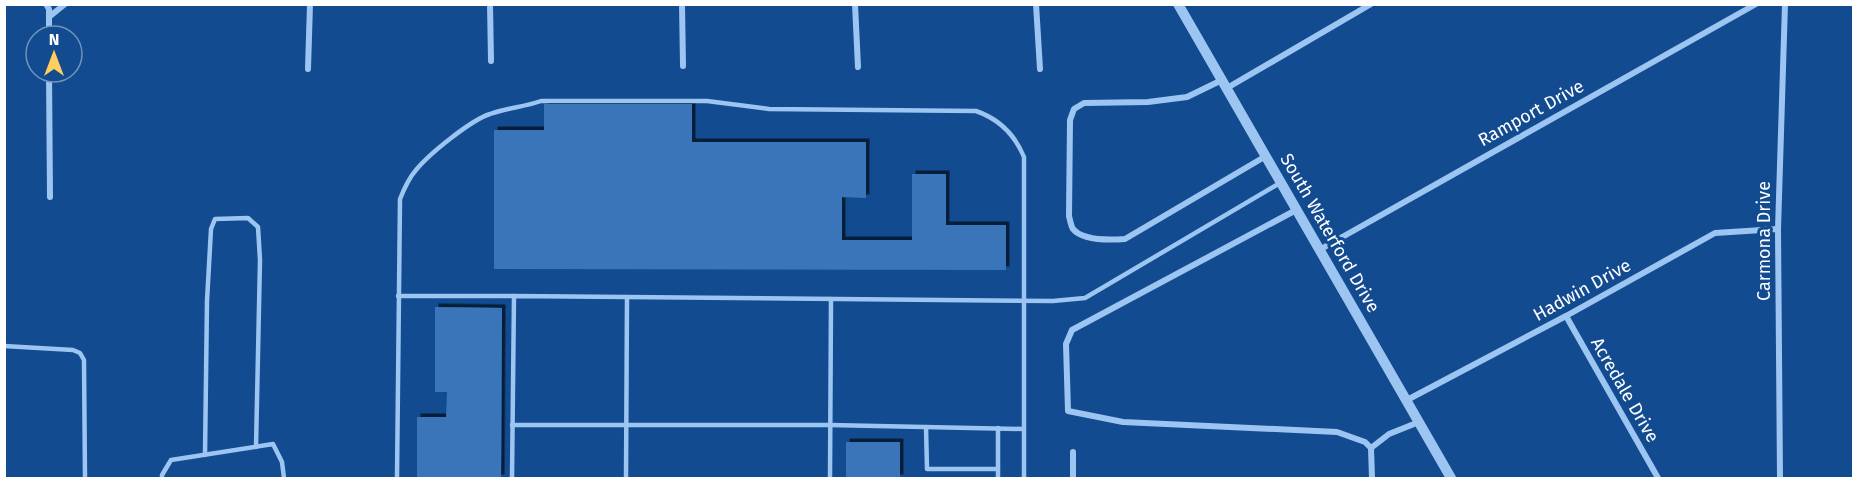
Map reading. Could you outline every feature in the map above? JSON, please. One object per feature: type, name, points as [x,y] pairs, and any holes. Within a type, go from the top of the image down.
[{"type":"street","points":[[46,4],[49,9],[49,24]]},
{"type":"street","points":[[49,17],[66,4]]},
{"type":"street","points":[[308,69],[310,4]]},
{"type":"street","points":[[490,4],[490,61]]},
{"type":"street","points":[[682,4],[683,66]]},
{"type":"street","points":[[855,4],[858,67]]},
{"type":"street","points":[[1036,4],[1040,69]]},
{"type":"street","name":"South Waterford Drive","points":[[1178,4],[1451,478]]},
{"type":"street","points":[[1267,155],[1125,239],[1107,241],[1079,234],[1072,228],[1070,120],[1074,109],[1084,103],[1148,102],[1187,97],[1224,84],[1371,4]]},
{"type":"street","name":"Ramport Drive","points":[[1321,249],[1755,4]]},
{"type":"street","name":"Carmona Drive","points":[[1780,478],[1778,229],[1785,4]]},
{"type":"street","points":[[49,84],[50,197]]},
{"type":"street","points":[[1298,209],[1072,330],[1066,344],[1068,411],[1123,422],[1337,432],[1365,442],[1371,448],[1372,478]]},
{"type":"street","name":"Hadwin Drive","points":[[1407,400],[1566,316],[1715,233],[1778,229]]},
{"type":"street","name":"Acredale Drive","points":[[1566,316],[1658,478]]},
{"type":"street","points":[[1371,448],[1389,434],[1419,422]]},
{"type":"street","points":[[1073,452],[1073,478]]},
{"type":"lane","points":[[397,478],[400,199],[405,186],[417,169],[470,123],[490,114],[541,101],[707,101],[769,109],[976,111],[995,120],[1019,144],[1024,157],[1024,478]]},
{"type":"lane","points":[[398,297],[514,296],[1053,302],[1085,298],[1282,182]]},
{"type":"lane","points":[[205,455],[207,302],[211,229],[215,219],[248,218],[258,227],[260,260],[256,447]]},
{"type":"lane","points":[[512,478],[514,296]]},
{"type":"lane","points":[[626,478],[627,297]]},
{"type":"lane","points":[[830,478],[831,299]]},
{"type":"lane","points":[[4,346],[73,350],[80,353],[84,360],[85,478]]},
{"type":"lane","points":[[512,425],[830,425],[1023,429]]},
{"type":"lane","points":[[926,427],[927,469],[998,469]]},
{"type":"lane","points":[[998,428],[998,478]]},
{"type":"lane","points":[[162,478],[171,460],[273,444],[282,462],[284,478]]},
{"type":"building","points":[[544,104],[692,104],[692,142],[866,142],[866,198],[842,197],[842,240],[912,240],[912,174],[946,174],[946,225],[1006,225],[1006,270],[494,269],[494,130],[544,130]]},
{"type":"building","points":[[435,307],[502,308],[501,478],[417,478],[417,417],[446,417],[447,392],[435,392]]},
{"type":"building","points":[[846,442],[900,442],[900,478],[846,478]]}]
